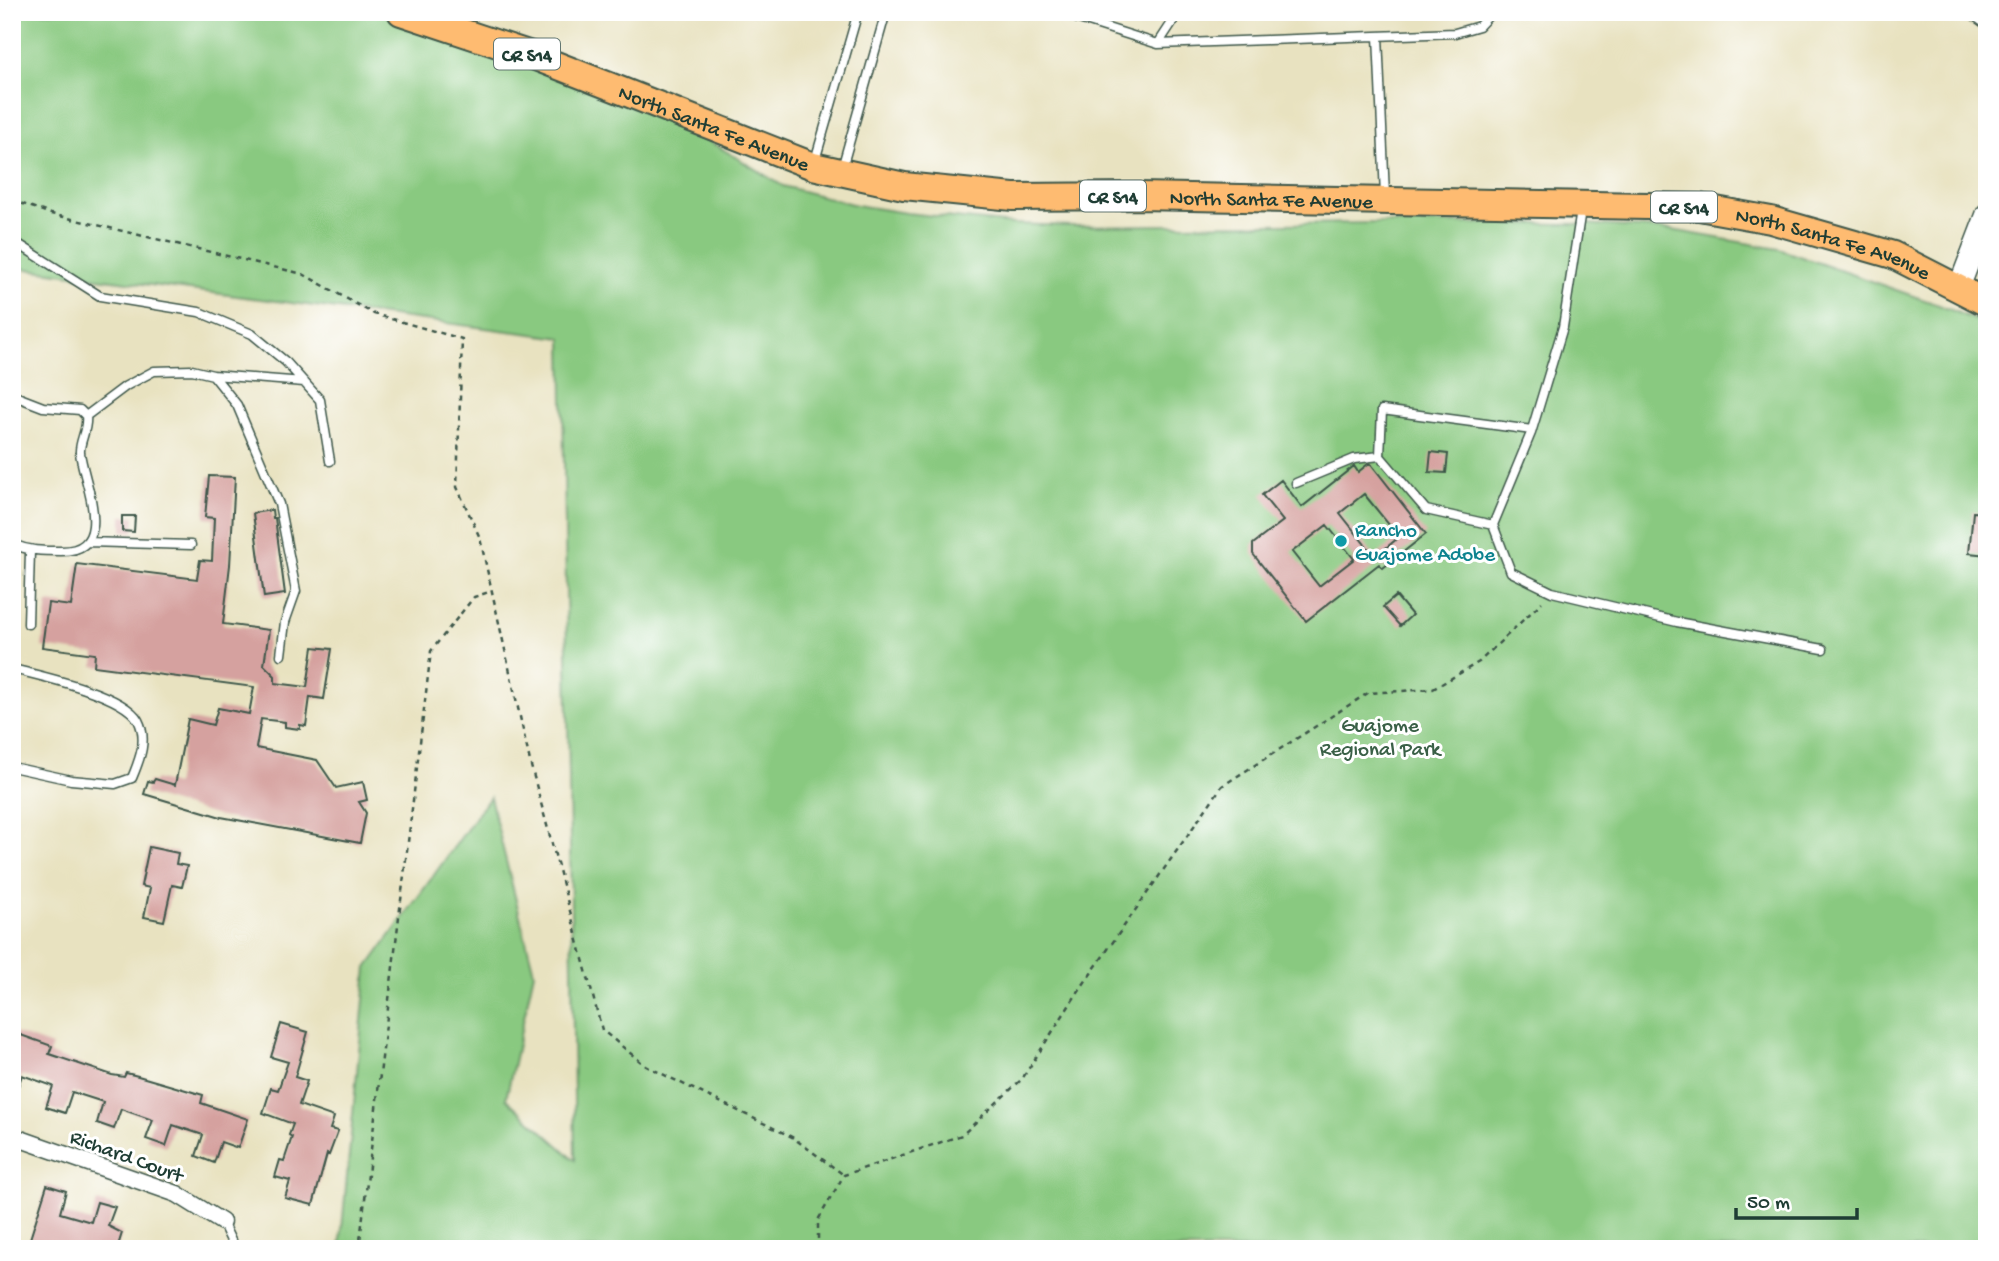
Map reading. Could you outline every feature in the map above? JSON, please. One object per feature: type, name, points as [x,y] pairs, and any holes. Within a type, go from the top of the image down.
[{"type":"main road","name":"North Santa Fe Avenue","points":[[401,12],[528,54],[813,166],[904,186],[1013,197],[1139,195],[1699,207],[1771,220],[1893,255],[1987,303]]},
{"type":"street","points":[[1980,12],[1987,17]]},
{"type":"street","points":[[1959,287],[1987,214]]},
{"type":"street","name":"Richard Court","points":[[12,1136],[177,1194],[222,1222]]},
{"type":"lane","points":[[813,166],[858,12]]},
{"type":"lane","points":[[841,171],[887,12]]},
{"type":"lane","points":[[1056,12],[1158,44],[1455,33],[1479,26],[1492,12]]},
{"type":"lane","points":[[1158,44],[1178,12]]},
{"type":"lane","points":[[1378,36],[1385,199]]},
{"type":"lane","points":[[1583,204],[1563,327],[1532,430],[1493,524],[1511,572],[1552,592],[1677,622],[1823,649]]},
{"type":"lane","points":[[12,240],[100,296],[199,312],[252,334],[286,362],[320,400],[330,461]]},
{"type":"lane","points":[[86,416],[126,386],[154,371],[192,370],[213,375],[304,382]]},
{"type":"lane","points":[[213,375],[237,405],[279,504],[296,591],[285,622],[281,654]]},
{"type":"lane","points":[[12,395],[43,407],[79,410],[86,416],[87,427],[80,449],[83,472],[93,500],[93,526],[87,542],[75,551],[30,551],[12,544]]},
{"type":"lane","points":[[1493,524],[1426,510],[1380,456],[1382,410],[1532,430]]},
{"type":"lane","points":[[1296,483],[1354,459],[1380,456]]},
{"type":"lane","points":[[1985,494],[1987,464]]},
{"type":"lane","points":[[87,542],[191,545]]},
{"type":"lane","points":[[28,624],[30,551]]},
{"type":"lane","points":[[12,669],[62,681],[114,701],[137,718],[143,740],[132,778],[115,784],[71,780],[12,767]]},
{"type":"lane","points":[[222,1222],[235,1249]]},
{"type":"path","points":[[12,200],[51,214],[303,274],[374,314],[462,339],[457,487],[480,538],[531,766],[602,1030],[646,1066],[792,1137],[844,1175]]},
{"type":"path","points":[[359,1249],[431,651],[474,597],[492,590]]},
{"type":"path","points":[[818,1249],[818,1220],[844,1175],[962,1135],[1022,1079],[1222,786],[1368,692],[1433,688],[1479,662],[1552,592]]},
{"type":"green space","name":"Guajome Regional Park","points":[[12,12],[404,12],[650,105],[783,186],[856,205],[1013,224],[1072,226],[1586,224],[1672,230],[1779,249],[1939,305],[1987,325],[1987,1249],[340,1249],[367,968],[490,797],[534,972],[506,1099],[575,1160],[562,338],[12,267]]},
{"type":"building","points":[[1431,452],[1448,454],[1446,473],[1429,472]]},
{"type":"building","points":[[1371,464],[1426,534],[1383,568],[1379,564],[1306,621],[1253,554],[1253,544],[1283,521],[1262,495],[1281,480],[1302,507],[1354,466],[1358,472]],"holes":[[[1364,494],[1399,537],[1375,557],[1340,513]],[[1327,525],[1354,559],[1319,586],[1292,552]]]},
{"type":"building","points":[[209,476],[235,477],[230,565],[223,624],[269,630],[264,665],[275,676],[275,683],[307,687],[313,647],[332,649],[324,699],[310,697],[306,726],[300,725],[300,729],[285,727],[285,722],[261,719],[256,748],[317,760],[336,788],[363,782],[367,800],[359,802],[366,813],[360,843],[221,817],[144,794],[148,781],[153,782],[155,779],[175,785],[188,719],[213,725],[218,708],[249,714],[254,687],[94,666],[95,654],[42,647],[48,603],[71,606],[77,564],[197,579],[200,560],[212,561],[214,518],[205,517]]},
{"type":"building","points":[[272,510],[285,594],[264,597],[253,513]]},
{"type":"building","points":[[1973,512],[1987,513],[1987,555],[1969,553]]},
{"type":"building","points":[[122,516],[135,516],[134,532],[122,531]]},
{"type":"building","points":[[1396,596],[1412,615],[1400,626],[1383,607]]},
{"type":"building","points":[[149,847],[178,853],[176,864],[187,866],[182,887],[172,885],[164,921],[144,917],[150,888],[141,886]]},
{"type":"building","points":[[281,1024],[308,1032],[295,1077],[307,1081],[299,1105],[334,1117],[330,1129],[338,1131],[329,1155],[327,1154],[313,1205],[285,1198],[290,1181],[275,1177],[280,1160],[284,1161],[292,1137],[289,1135],[293,1124],[263,1113],[271,1088],[278,1090],[288,1062],[271,1057]]},
{"type":"building","points":[[15,1033],[52,1046],[49,1054],[112,1075],[124,1077],[126,1073],[203,1095],[201,1103],[248,1119],[238,1148],[221,1142],[214,1163],[196,1156],[203,1135],[173,1125],[166,1146],[146,1139],[153,1120],[121,1109],[114,1129],[97,1123],[103,1102],[72,1092],[65,1113],[46,1107],[53,1086],[22,1075],[12,1098],[12,1043]]},
{"type":"building","points":[[47,1185],[66,1191],[60,1213],[91,1222],[97,1202],[115,1207],[108,1226],[122,1233],[117,1249],[50,1249],[29,1242]]},
{"type":"place","name":"Rancho Guajome Adobe","points":[[1341,541]]}]
